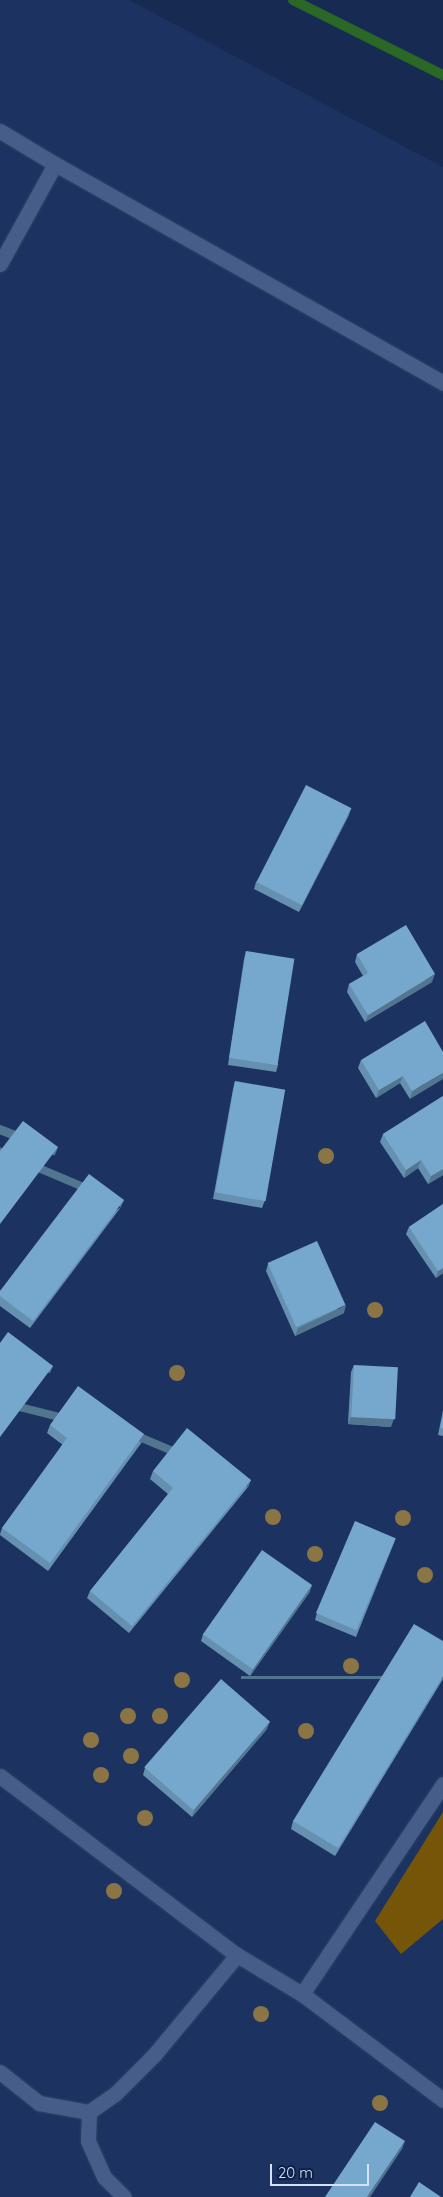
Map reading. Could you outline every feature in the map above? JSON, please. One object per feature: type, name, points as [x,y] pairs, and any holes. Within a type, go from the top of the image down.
[{"type":"lane","points":[[0,131],[443,383]]},
{"type":"lane","points":[[0,264],[55,164]]},
{"type":"lane","points":[[0,1776],[237,1955],[302,1994],[443,2100]]},
{"type":"lane","points":[[302,1994],[443,1784]]},
{"type":"lane","points":[[0,2072],[39,2103],[89,2112],[116,2093],[154,2055],[237,1955]]},
{"type":"lane","points":[[89,2112],[88,2141],[104,2177],[124,2197]]},
{"type":"shaded area","points":[[0,0],[129,0],[443,167],[443,2197],[0,2197]]},
{"type":"shaded area","points":[[443,1812],[443,1919],[401,1954],[375,1921]]},
{"type":"building","points":[[306,785],[351,808],[302,905],[257,882]]},
{"type":"building","points":[[406,925],[435,974],[368,1015],[349,984],[368,973],[357,954]]},
{"type":"building","points":[[246,951],[294,959],[278,1065],[229,1058]]},
{"type":"building","points":[[425,1021],[443,1052],[443,1073],[412,1091],[403,1076],[379,1090],[361,1060]]},
{"type":"building","points":[[235,1081],[285,1090],[266,1201],[215,1192]]},
{"type":"building","points":[[443,1096],[443,1169],[431,1176],[421,1160],[406,1170],[383,1134]]},
{"type":"building","points":[[23,1121],[58,1147],[0,1224],[0,1151]]},
{"type":"building","points":[[89,1174],[124,1200],[33,1321],[0,1296],[0,1291]]},
{"type":"building","points":[[443,1204],[443,1268],[438,1271],[409,1227]]},
{"type":"building","points":[[317,1241],[345,1305],[296,1327],[268,1263]]},
{"type":"building","points":[[8,1332],[53,1366],[0,1437],[0,1343]]},
{"type":"building","points":[[354,1365],[398,1367],[395,1419],[351,1417]]},
{"type":"building","points":[[78,1386],[144,1434],[50,1563],[2,1528],[67,1438],[50,1425]]},
{"type":"building","points":[[443,1416],[443,1428],[440,1428]]},
{"type":"building","points":[[187,1428],[251,1480],[132,1626],[90,1591],[173,1488],[153,1471]]},
{"type":"building","points":[[355,1521],[396,1538],[356,1630],[316,1613]]},
{"type":"building","points":[[262,1550],[312,1585],[253,1669],[203,1634]]},
{"type":"building","points":[[414,1624],[443,1641],[443,1676],[338,1848],[293,1821]]},
{"type":"building","points":[[221,1679],[270,1722],[193,1810],[144,1767]]},
{"type":"building","points":[[375,2122],[405,2141],[367,2197],[325,2197]]},
{"type":"building","points":[[419,2182],[441,2197],[410,2197]]},
{"type":"waterway","points":[[293,0],[443,75]]}]
